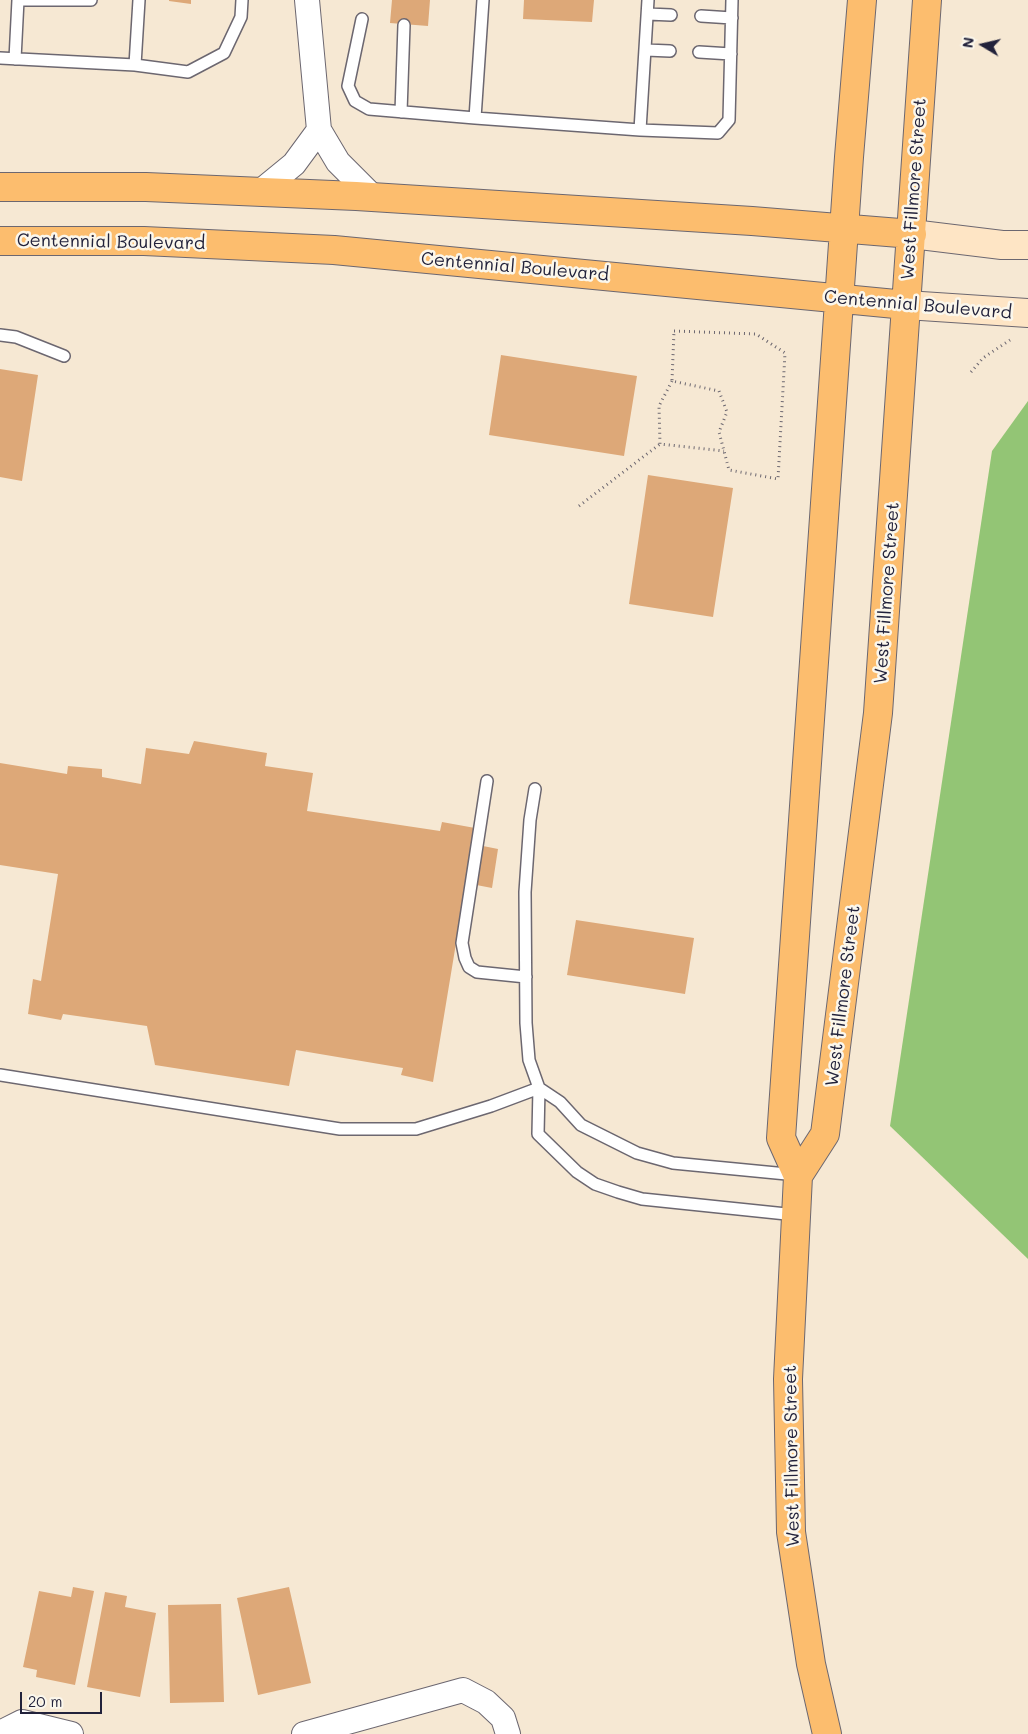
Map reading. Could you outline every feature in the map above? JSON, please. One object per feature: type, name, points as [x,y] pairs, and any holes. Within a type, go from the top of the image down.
[{"type":"main road","name":"West Fillmore Street","points":[[827,1734],[811,1664],[791,1532],[788,1379],[798,1176],[781,1138],[844,229],[862,0]]},
{"type":"main road","name":"West Fillmore Street","points":[[798,1176],[825,1134],[851,936],[884,649],[927,0]]},
{"type":"main road","points":[[0,187],[146,187],[373,197],[752,221],[912,234],[1002,245],[1028,245]]},
{"type":"main road","name":"Centennial Boulevard","points":[[0,241],[144,241],[334,250],[782,292],[840,300],[1028,313]]},
{"type":"street","points":[[307,0],[319,130],[338,162],[373,197]]},
{"type":"street","points":[[261,191],[294,164],[319,130]]},
{"type":"street","points":[[304,1734],[463,1690],[486,1702],[503,1718],[508,1734]]},
{"type":"street","points":[[0,1733],[22,1722],[71,1734]]},
{"type":"lane","points":[[14,59],[18,0],[91,0]]},
{"type":"lane","points":[[135,65],[139,0]]},
{"type":"lane","points":[[0,58],[135,65],[188,72],[224,54],[241,17],[242,0]]},
{"type":"lane","points":[[475,118],[483,0]]},
{"type":"lane","points":[[640,130],[648,0]]},
{"type":"lane","points":[[362,19],[348,86],[355,101],[369,109],[640,130],[718,133],[729,120],[732,0]]},
{"type":"lane","points":[[648,14],[671,15]]},
{"type":"lane","points":[[701,16],[732,18]]},
{"type":"lane","points":[[400,112],[404,25]]},
{"type":"lane","points":[[646,50],[670,51]]},
{"type":"lane","points":[[699,52],[730,54]]},
{"type":"lane","points":[[0,335],[16,337],[64,356]]},
{"type":"lane","points":[[487,781],[462,943],[469,967],[477,972],[526,977]]},
{"type":"lane","points":[[535,790],[530,820],[525,892],[529,1060],[539,1088],[538,1134],[556,1154],[595,1184],[642,1199],[796,1215]]},
{"type":"lane","points":[[0,1075],[340,1129],[416,1129],[491,1106],[539,1088]]},
{"type":"lane","points":[[539,1088],[560,1102],[581,1125],[638,1153],[673,1163],[798,1176]]},
{"type":"path","points":[[660,444],[659,406],[672,381],[674,331],[756,334],[785,354],[778,479],[730,470],[719,432],[727,412],[719,391],[672,381]]},
{"type":"path","points":[[970,372],[983,358],[1013,338]]},
{"type":"path","points":[[579,506],[660,444],[724,452]]},
{"type":"green space","points":[[1028,401],[1028,1259],[890,1126],[992,451]]},
{"type":"building","points":[[191,0],[191,4],[169,1]]},
{"type":"building","points":[[392,0],[430,0],[428,26],[390,23]]},
{"type":"building","points":[[524,0],[594,0],[592,22],[523,19]]},
{"type":"building","points":[[501,355],[637,376],[624,456],[489,435]]},
{"type":"building","points":[[0,369],[38,375],[22,481],[0,477]]},
{"type":"building","points":[[648,475],[733,488],[713,617],[629,604]]},
{"type":"building","points":[[194,741],[267,753],[265,766],[313,773],[307,811],[440,831],[442,822],[475,828],[473,844],[498,849],[492,888],[466,883],[433,1082],[401,1075],[403,1068],[296,1050],[289,1086],[155,1065],[147,1026],[63,1014],[61,1020],[28,1014],[33,979],[41,981],[58,874],[0,865],[0,763],[67,774],[68,766],[102,769],[102,777],[141,784],[146,748],[189,754]]},
{"type":"building","points":[[576,920],[694,938],[685,994],[567,975]]},
{"type":"building","points":[[73,1587],[94,1591],[75,1685],[36,1677],[37,1670],[23,1667],[39,1591],[71,1597]]},
{"type":"building","points":[[289,1587],[311,1683],[258,1695],[237,1598]]},
{"type":"building","points":[[105,1592],[127,1596],[125,1607],[156,1613],[140,1697],[87,1687]]},
{"type":"building","points":[[221,1604],[224,1702],[170,1703],[168,1605]]}]
